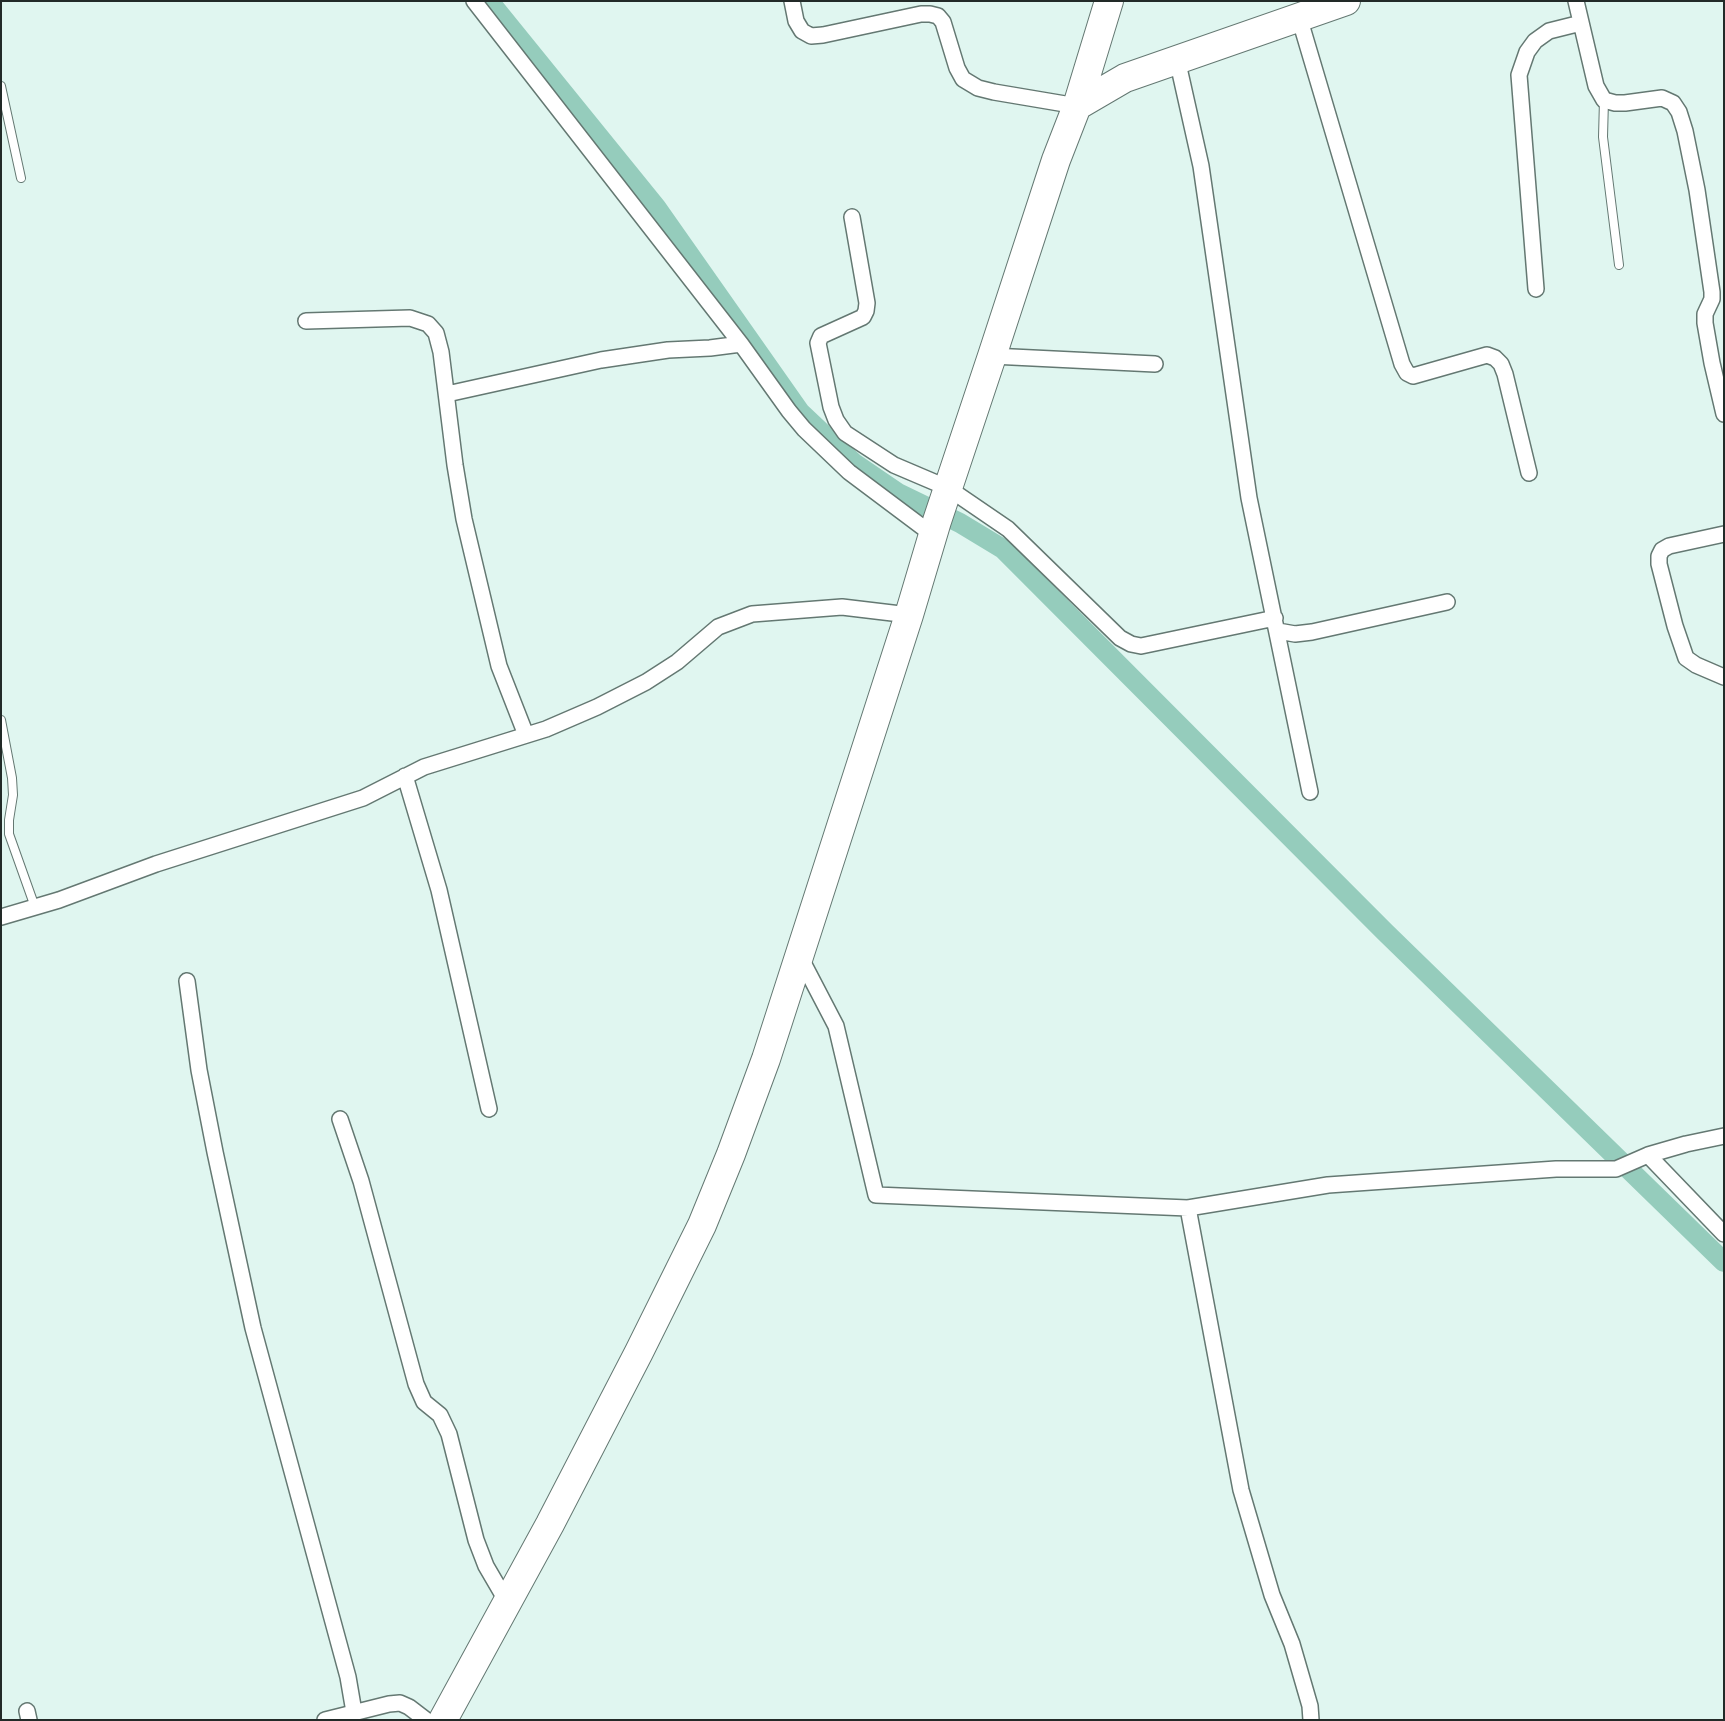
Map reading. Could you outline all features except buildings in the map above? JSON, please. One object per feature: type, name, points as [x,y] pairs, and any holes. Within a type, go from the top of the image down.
[{"type":"highway","points":[[443,1720],[550,1524],[639,1352],[702,1225],[731,1154],[766,1059],[909,615],[946,492],[1056,160],[1077,106],[1109,1]]},
{"type":"highway","points":[[1077,106],[1125,78],[1346,1]]},
{"type":"street","points":[[474,1],[741,344],[789,411],[810,435],[849,472],[935,528]]},
{"type":"street","points":[[792,1],[796,21],[802,31],[811,36],[921,14],[938,16],[943,22],[957,68],[963,79],[978,88],[994,92],[1077,106]]},
{"type":"street","points":[[1576,1],[1596,86],[1604,100],[1625,103],[1662,98],[1673,103],[1679,112],[1685,131],[1697,190],[1712,292],[1712,299],[1705,314],[1704,323],[1724,414]]},
{"type":"street","points":[[1300,17],[1402,364],[1407,373],[1413,376],[1487,355],[1501,364],[1529,473]]},
{"type":"street","points":[[1536,289],[1520,74],[1527,52],[1535,41],[1549,31],[1581,23]]},
{"type":"street","points":[[1177,59],[1201,166],[1249,498],[1310,792]]},
{"type":"street","points":[[852,216],[867,303],[866,311],[862,317],[821,336],[818,343],[831,407],[836,420],[846,433],[894,465],[946,492],[1008,529],[1120,638],[1131,644],[1141,646],[1276,625],[1295,634],[1312,632],[1447,602]]},
{"type":"street","points":[[306,321],[410,318],[428,324],[436,333],[442,352],[456,474],[464,520],[499,666],[526,735]]},
{"type":"street","points":[[447,394],[600,360],[668,350],[741,344]]},
{"type":"street","points":[[992,356],[1154,364]]},
{"type":"street","points":[[1724,534],[1669,546],[1662,550],[1659,556],[1659,564],[1675,626],[1686,658],[1696,665],[1724,678]]},
{"type":"street","points":[[1,917],[59,900],[156,864],[363,798],[424,767],[546,729],[622,695],[677,662],[718,627],[752,614],[842,606],[909,615]]},
{"type":"street","points":[[405,776],[439,890],[489,1109]]},
{"type":"street","points":[[799,955],[836,1026],[876,1196],[1188,1208],[1328,1185],[1556,1168],[1616,1169],[1643,1157],[1686,1144],[1724,1136]]},
{"type":"street","points":[[187,981],[199,1070],[214,1152],[253,1328],[348,1677],[354,1712]]},
{"type":"street","points":[[340,1118],[361,1181],[416,1384],[424,1402],[440,1415],[449,1434],[476,1540],[486,1566],[507,1602]]},
{"type":"street","points":[[1643,1157],[1724,1234]]},
{"type":"street","points":[[1188,1208],[1241,1490],[1272,1595],[1292,1644],[1310,1706],[1312,1720]]},
{"type":"street","points":[[324,1720],[400,1703],[409,1707],[426,1720]]},
{"type":"lane","points":[[1,86],[22,178]]},
{"type":"lane","points":[[1604,100],[1603,137],[1619,265]]},
{"type":"lane","points":[[1,720],[12,778],[13,795],[8,820],[9,834],[35,907]]},
{"type":"waterway","points":[[489,1],[656,207],[800,412],[854,463],[898,493],[960,523],[1003,549],[1385,932],[1724,1262]]}]
